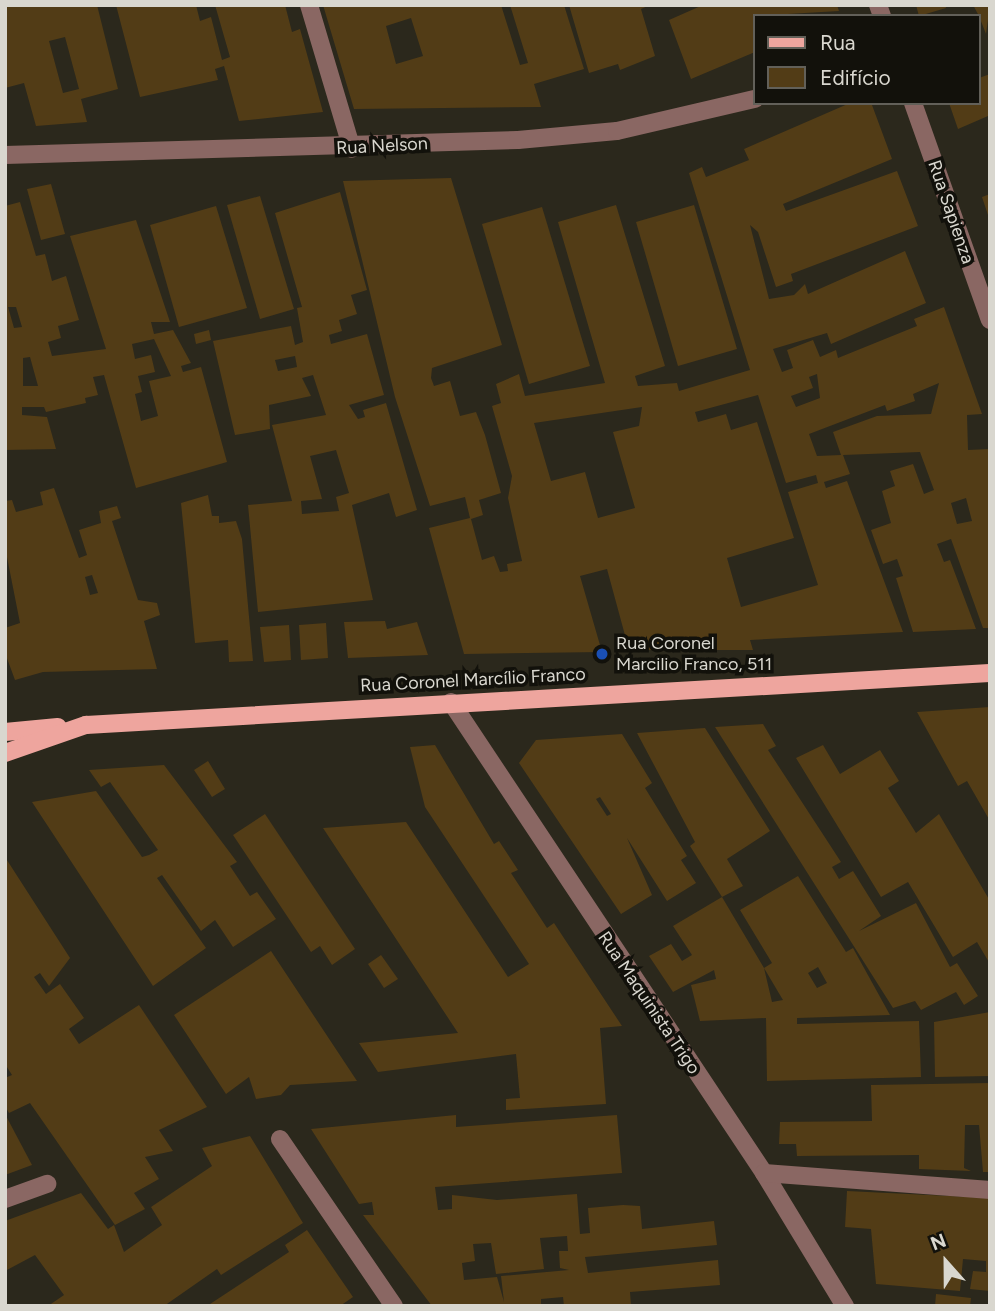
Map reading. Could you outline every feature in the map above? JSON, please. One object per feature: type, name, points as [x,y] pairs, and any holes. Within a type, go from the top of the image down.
[{"type":"main road","name":"Rua Coronel Marcílio Franco","points":[[5,753],[86,725],[990,673]]},
{"type":"main road","points":[[5,732],[86,725]]},
{"type":"street","points":[[309,5],[352,149]]},
{"type":"street","name":"Rua Nelson","points":[[5,156],[352,149],[617,131],[754,99]]},
{"type":"street","name":"Rua Sapienza","points":[[914,105],[990,320]]},
{"type":"street","name":"Rua Maquinista Trigo","points":[[450,702],[764,1173],[845,1306]]},
{"type":"street","points":[[280,1139],[394,1306]]},
{"type":"street","points":[[764,1173],[990,1190]]},
{"type":"street","points":[[5,1199],[47,1184]]},
{"type":"building","points":[[5,5],[97,5],[118,89],[81,99],[87,122],[36,126],[24,83],[5,88]],"holes":[[[65,37],[79,89],[63,93],[49,41]]]},
{"type":"building","points":[[116,5],[196,5],[200,21],[211,17],[222,60],[230,57],[215,5],[285,5],[292,32],[300,29],[323,112],[239,121],[224,66],[215,69],[218,80],[140,97]]},
{"type":"building","points":[[323,5],[501,5],[520,65],[528,63],[510,5],[564,5],[584,69],[534,84],[541,107],[354,109]],"holes":[[[411,18],[423,56],[396,64],[386,26]]]},
{"type":"building","points":[[569,5],[650,5],[641,9],[655,56],[620,70],[618,64],[589,73]]},
{"type":"building","points":[[703,5],[837,5],[839,11],[754,14],[754,52],[691,79],[669,20]]},
{"type":"building","points":[[916,5],[945,5],[946,8],[926,14],[918,14]]},
{"type":"building","points":[[973,5],[990,5],[986,34],[981,14],[978,14]]},
{"type":"building","points":[[990,74],[990,121],[988,116],[958,129],[950,105],[981,105],[981,77]]},
{"type":"building","points":[[845,105],[872,105],[892,159],[783,204],[786,211],[897,171],[918,226],[791,274],[793,281],[776,287],[758,232],[750,225],[769,299],[794,295],[805,284],[808,294],[905,251],[926,303],[831,344],[827,333],[773,349],[782,372],[793,368],[787,350],[813,340],[820,357],[836,350],[838,358],[917,326],[914,319],[944,307],[982,414],[967,415],[968,450],[990,449],[990,628],[983,628],[951,539],[937,544],[944,562],[950,560],[976,629],[913,632],[896,578],[903,576],[897,559],[883,564],[871,530],[891,523],[882,491],[895,486],[890,471],[913,464],[924,494],[934,490],[920,452],[843,455],[850,474],[824,482],[826,488],[847,481],[903,632],[750,640],[753,650],[629,650],[607,569],[580,576],[602,652],[464,654],[429,528],[470,518],[465,497],[430,506],[395,397],[343,181],[451,178],[502,345],[432,368],[431,378],[434,386],[450,381],[460,416],[476,412],[485,435],[501,493],[479,500],[483,515],[471,519],[482,560],[494,556],[500,572],[508,571],[507,564],[522,561],[508,498],[512,476],[492,406],[501,403],[496,384],[519,374],[525,396],[605,383],[558,222],[616,205],[665,366],[635,376],[638,386],[677,383],[679,391],[750,370],[689,173],[702,167],[706,177],[749,160],[744,149]],"holes":[[[817,374],[820,398],[796,407],[791,396],[813,388],[809,377]],[[939,383],[931,414],[877,416],[833,432],[841,455],[817,456],[809,434],[885,405],[887,411],[915,401],[913,394]],[[758,395],[786,483],[816,475],[818,483],[788,492],[818,585],[741,607],[727,558],[794,538],[757,422],[731,430],[726,414],[698,422],[695,412]],[[642,407],[639,426],[613,432],[635,508],[598,518],[585,472],[551,481],[534,423]],[[966,498],[972,521],[957,524],[951,503]]]},
{"type":"building","points":[[51,184],[65,234],[41,240],[27,189]]},
{"type":"building","points":[[340,192],[367,290],[351,295],[357,314],[339,320],[342,331],[329,335],[331,344],[367,334],[384,395],[349,405],[358,419],[365,417],[363,410],[386,403],[417,510],[396,517],[389,493],[352,505],[373,600],[258,612],[248,505],[292,501],[272,425],[326,415],[313,375],[302,378],[311,396],[269,405],[270,429],[235,435],[213,341],[291,326],[295,345],[303,342],[297,308],[302,307],[275,213]],"holes":[[[295,356],[297,367],[278,371],[275,360]],[[336,450],[349,493],[336,497],[339,511],[302,514],[301,501],[322,499],[310,456]]]},
{"type":"building","points":[[990,194],[990,218],[989,218],[982,197]]},
{"type":"building","points":[[260,196],[294,309],[260,319],[227,205]]},
{"type":"building","points":[[20,202],[36,256],[45,254],[52,281],[66,276],[79,320],[58,326],[61,338],[48,342],[52,356],[106,349],[70,236],[136,220],[170,322],[151,322],[154,334],[173,330],[191,363],[181,366],[183,372],[201,367],[227,462],[136,488],[104,375],[93,377],[98,395],[85,398],[86,403],[46,412],[44,407],[22,407],[22,415],[47,417],[56,449],[5,450],[5,206]],"holes":[[[8,307],[16,307],[22,327],[14,328]],[[154,339],[171,376],[149,381],[158,416],[141,421],[135,394],[142,392],[138,376],[155,372],[151,355],[135,359],[132,344]],[[30,357],[38,386],[23,386],[23,358]]]},
{"type":"building","points":[[694,205],[737,349],[678,366],[636,222]]},
{"type":"building","points":[[216,206],[247,308],[179,327],[150,225]]},
{"type":"building","points":[[542,207],[590,366],[529,384],[482,224]]},
{"type":"building","points":[[209,330],[211,340],[196,344],[194,334]]},
{"type":"building","points":[[54,488],[79,558],[87,555],[79,530],[101,523],[99,511],[117,506],[121,518],[112,521],[138,600],[157,603],[160,615],[144,621],[157,669],[43,672],[15,680],[5,653],[5,628],[20,623],[5,547],[5,501],[12,500],[16,512],[43,505],[40,492]],"holes":[[[92,575],[98,593],[90,595],[85,577]]]},
{"type":"building","points":[[208,495],[212,516],[219,516],[219,523],[236,521],[242,539],[253,661],[229,662],[228,640],[195,643],[181,503]]},
{"type":"building","points":[[385,621],[387,629],[417,622],[428,655],[348,658],[344,622]]},
{"type":"building","points":[[326,623],[328,658],[301,660],[299,625]]},
{"type":"building","points":[[289,625],[291,660],[264,662],[260,627]]},
{"type":"building","points":[[990,707],[990,821],[967,781],[958,786],[917,712]]},
{"type":"building","points":[[763,724],[776,746],[768,750],[841,862],[832,867],[839,879],[853,871],[881,916],[859,931],[916,903],[950,967],[957,963],[978,996],[964,1005],[956,992],[921,1010],[915,1001],[893,1008],[715,727]]},
{"type":"building","points":[[705,728],[770,831],[727,859],[743,886],[722,897],[690,846],[695,842],[637,733]]},
{"type":"building","points":[[622,734],[652,783],[645,788],[687,856],[681,860],[696,883],[667,901],[627,838],[652,895],[621,914],[519,763],[536,740]],"holes":[[[600,797],[611,814],[607,816],[596,799]]]},
{"type":"building","points":[[435,745],[494,844],[499,841],[518,870],[511,873],[547,928],[554,923],[622,1026],[600,1028],[606,1104],[506,1110],[506,1099],[520,1098],[516,1054],[378,1072],[359,1043],[458,1033],[323,828],[406,822],[508,977],[529,964],[425,807],[410,747]]},
{"type":"building","points":[[823,745],[840,774],[880,750],[899,781],[888,788],[916,833],[939,814],[990,901],[990,964],[977,942],[953,957],[908,882],[881,897],[796,758]]},
{"type":"building","points":[[208,761],[225,789],[212,797],[194,770]]},
{"type":"building","points":[[164,765],[237,862],[230,866],[250,896],[257,892],[276,919],[233,947],[215,920],[201,931],[162,875],[157,878],[206,948],[153,986],[32,802],[96,791],[142,857],[158,850],[110,782],[101,787],[89,770]]},
{"type":"building","points":[[265,814],[355,949],[332,965],[320,946],[311,952],[233,835]]},
{"type":"building","points":[[5,857],[70,958],[49,986],[40,973],[34,977],[46,994],[60,984],[84,1018],[69,1029],[79,1044],[139,1005],[207,1107],[159,1130],[173,1151],[145,1157],[159,1179],[134,1193],[145,1209],[115,1225],[30,1103],[9,1113],[5,1106],[5,1078],[12,1075],[5,1064]]},
{"type":"building","points":[[798,876],[846,952],[853,948],[890,1015],[797,1018],[797,1024],[919,1021],[921,1077],[767,1081],[766,1018],[700,1021],[691,985],[716,979],[714,970],[673,992],[649,956],[671,944],[682,961],[692,955],[673,926],[722,897],[764,968],[772,963],[740,910]],"holes":[[[818,967],[827,983],[817,988],[808,973]],[[764,968],[783,1000],[772,1002]]]},
{"type":"building","points":[[271,951],[357,1081],[290,1085],[281,1095],[256,1099],[249,1077],[226,1094],[174,1015]]},
{"type":"building","points":[[381,955],[398,979],[384,988],[368,964]]},
{"type":"building","points":[[990,1012],[990,1076],[935,1077],[934,1022]]},
{"type":"building","points":[[990,1083],[990,1172],[983,1172],[979,1125],[965,1125],[964,1168],[971,1171],[919,1169],[919,1155],[797,1156],[796,1144],[779,1144],[780,1122],[872,1121],[871,1085]]},
{"type":"building","points":[[5,1114],[32,1165],[5,1175]]},
{"type":"building","points":[[456,1115],[456,1127],[617,1115],[622,1173],[435,1187],[438,1210],[452,1209],[452,1195],[497,1200],[577,1194],[580,1234],[590,1233],[588,1208],[640,1206],[642,1229],[714,1221],[717,1245],[585,1257],[588,1273],[718,1260],[720,1285],[630,1292],[631,1306],[564,1306],[563,1297],[541,1299],[541,1306],[432,1306],[363,1215],[374,1215],[372,1202],[359,1204],[311,1129]],"holes":[[[567,1236],[568,1251],[559,1251],[560,1268],[569,1270],[501,1276],[504,1302],[497,1277],[464,1280],[462,1263],[475,1261],[473,1244],[491,1243],[496,1274],[544,1269],[540,1238]]]},
{"type":"building","points":[[250,1136],[303,1223],[221,1275],[217,1269],[164,1306],[48,1306],[64,1295],[35,1255],[5,1271],[5,1221],[81,1193],[108,1229],[114,1225],[124,1252],[162,1225],[151,1207],[212,1166],[202,1148]]},
{"type":"building","points":[[847,1191],[990,1198],[990,1291],[970,1289],[973,1271],[986,1272],[986,1261],[963,1259],[960,1291],[876,1284],[871,1229],[845,1227]]},
{"type":"building","points":[[307,1230],[353,1297],[340,1306],[207,1306],[289,1252],[285,1245]]},
{"type":"building","points":[[936,1294],[971,1298],[970,1306],[935,1306]]},
{"type":"place","name":"Rua Coronel Marcilio Franco, 511","points":[[602,654]]}]
